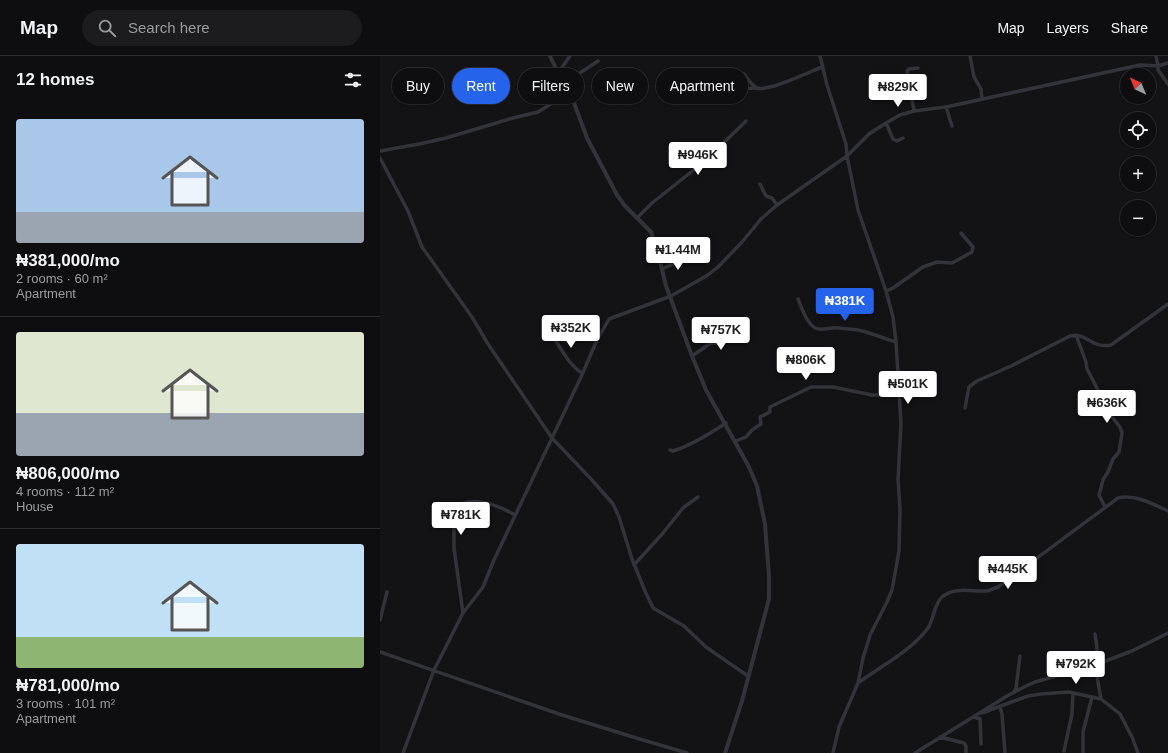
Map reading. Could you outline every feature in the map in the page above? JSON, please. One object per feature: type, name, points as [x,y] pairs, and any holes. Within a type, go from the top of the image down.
[{"type":"street","points":[[550,56],[556,68]]},
{"type":"street","points":[[561,68],[570,56]]},
{"type":"street","points":[[970,56],[974,77],[981,89],[982,99]]},
{"type":"street","points":[[1156,56],[1158,70],[1168,84]]},
{"type":"street","points":[[821,57],[822,66],[846,144],[858,210],[886,291],[893,317],[901,424],[898,478],[900,508],[899,551],[892,590],[870,636],[863,658],[858,683],[839,727],[833,753]]},
{"type":"street","points":[[584,71],[598,62]]},
{"type":"street","points":[[403,753],[434,670],[463,614],[483,587],[596,340],[609,319],[671,296],[708,276],[742,242],[761,219],[777,205],[847,156],[869,134],[900,115],[914,111],[946,107],[1140,65],[1158,66],[1168,63]]},
{"type":"street","points":[[748,88],[762,89],[778,85],[822,66]]},
{"type":"street","points":[[914,111],[907,71],[909,69],[918,68]]},
{"type":"street","points":[[748,79],[753,86],[757,88]]},
{"type":"street","points":[[380,151],[439,139],[542,111],[552,104]]},
{"type":"street","points":[[574,104],[587,138],[617,195],[625,206],[651,232],[666,286],[706,390],[736,441],[757,486],[765,524],[769,576],[769,599],[742,701],[725,753]]},
{"type":"street","points":[[946,107],[952,126]]},
{"type":"street","points":[[638,218],[652,203],[705,161],[746,122]]},
{"type":"street","points":[[886,123],[893,139],[897,141],[903,138]]},
{"type":"street","points":[[380,158],[408,211],[422,247],[472,318],[552,438],[613,504],[619,517],[634,565],[644,591],[653,608],[684,626],[706,647],[748,676]]},
{"type":"street","points":[[760,184],[766,196],[771,197],[777,205]]},
{"type":"street","points":[[886,291],[893,288],[923,267],[937,262],[952,263],[972,252],[973,247],[961,233]]},
{"type":"street","points":[[658,253],[683,241]]},
{"type":"street","points":[[662,269],[686,258]]},
{"type":"street","points":[[798,299],[806,317],[816,328],[823,330],[838,328],[844,330],[857,330],[896,342]]},
{"type":"street","points":[[965,408],[969,387],[972,384],[1011,366],[1056,342],[1076,335],[1101,346],[1111,345],[1168,304]]},
{"type":"street","points":[[692,356],[711,343],[716,344],[724,342],[742,331]]},
{"type":"street","points":[[551,333],[570,363],[582,373]]},
{"type":"street","points":[[1076,335],[1084,354],[1087,369],[1100,392],[1106,408],[1120,427],[1122,433],[1119,452],[1103,480],[1099,495],[1105,507]]},
{"type":"street","points":[[736,441],[746,437],[752,430],[761,424],[760,417],[770,412],[770,407],[811,387],[833,387],[872,395],[900,396]]},
{"type":"street","points":[[670,450],[673,451],[682,447],[726,423]]},
{"type":"street","points":[[634,565],[683,508],[698,497]]},
{"type":"street","points":[[858,683],[915,642],[933,620],[936,608],[942,597],[959,590],[987,591],[998,587],[1118,498],[1128,497],[1145,501],[1168,511]]},
{"type":"street","points":[[463,614],[451,514],[458,506],[466,502],[486,502],[503,508],[515,515]]},
{"type":"street","points":[[380,620],[387,592]]},
{"type":"street","points":[[915,753],[974,716],[1035,682],[1096,664],[1132,651],[1168,633]]},
{"type":"street","points":[[1095,634],[1097,648],[1096,664],[1102,699]]},
{"type":"street","points":[[380,652],[562,714],[687,753]]},
{"type":"street","points":[[1013,693],[1016,688],[1020,656]]},
{"type":"street","points":[[978,714],[1028,696],[1059,692],[1073,693],[1102,699],[1120,714],[1132,737],[1138,753]]},
{"type":"street","points":[[1064,751],[1072,714],[1073,693]]},
{"type":"street","points":[[1083,753],[1083,732],[1092,697]]},
{"type":"street","points":[[1000,707],[1002,714],[1004,753]]},
{"type":"street","points":[[974,716],[980,719],[981,744]]},
{"type":"street","points":[[940,737],[964,743],[966,746],[966,753]]}]
